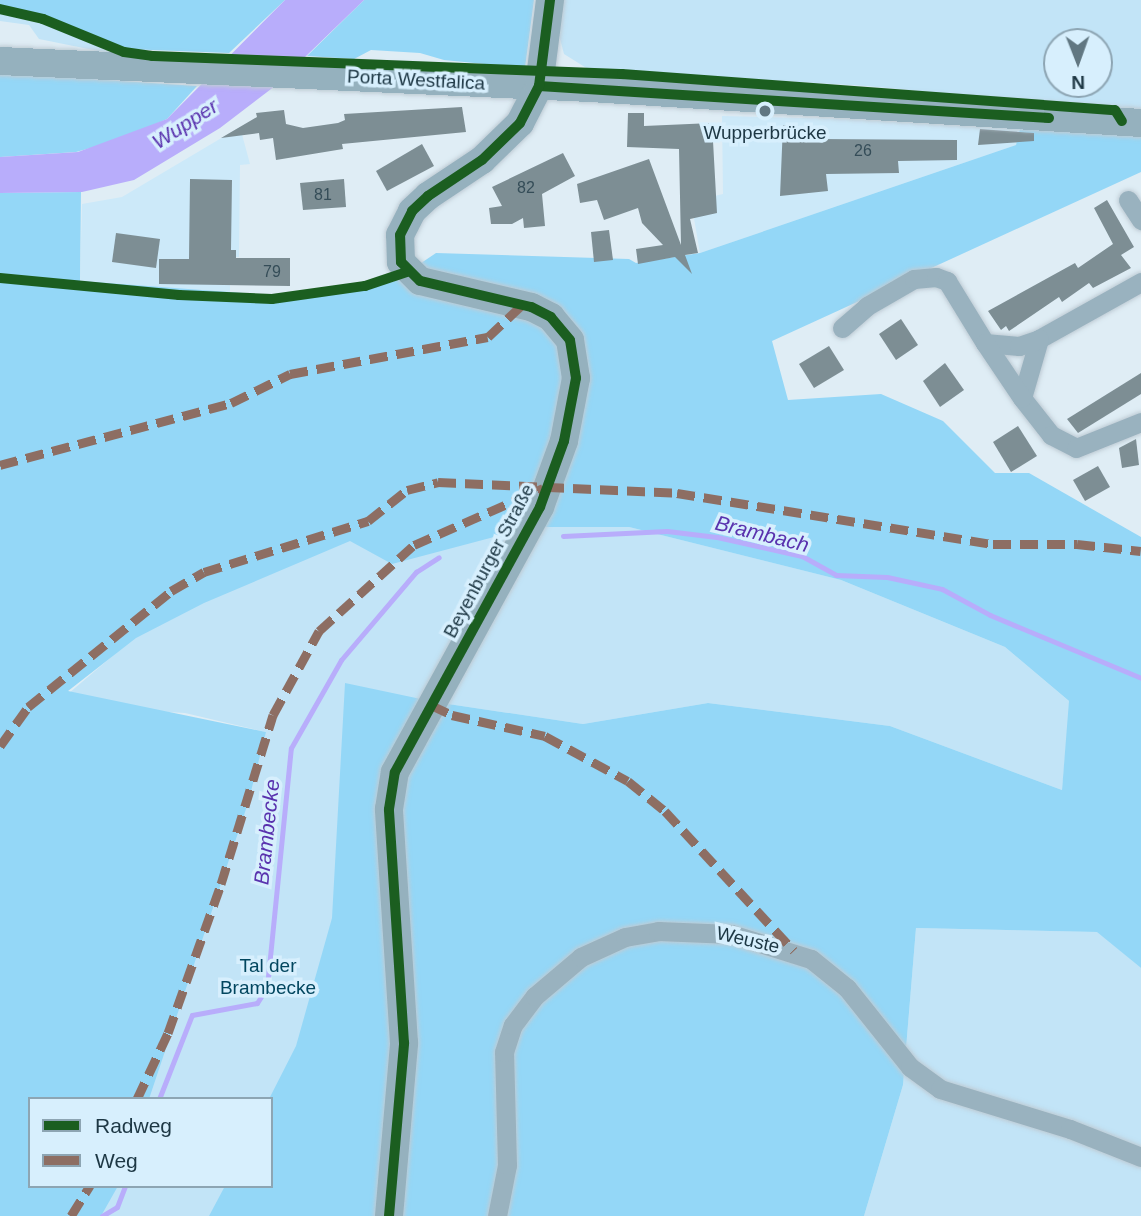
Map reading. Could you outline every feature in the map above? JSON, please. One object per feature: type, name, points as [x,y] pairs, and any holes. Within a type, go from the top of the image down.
[{"type":"main road","name":"Beyenburger Straße","points":[[389,1216],[404,1043],[389,809],[395,772],[540,507],[564,441],[576,378],[570,340],[551,317],[531,307],[420,281],[401,262],[400,235],[412,211],[428,196],[482,160],[520,123],[539,86],[549,4]]},
{"type":"main road","name":"Porta Westfalica","points":[[0,61],[539,86],[1141,123]]},
{"type":"street","points":[[1128,200],[1141,219]]},
{"type":"street","points":[[842,328],[867,306],[914,279],[936,277],[947,281],[1022,398],[1051,435],[1076,448],[1141,422]]},
{"type":"street","points":[[985,343],[1019,346],[1039,339],[1141,282]]},
{"type":"street","points":[[1022,398],[1039,339]]},
{"type":"street","name":"Weuste","points":[[497,1216],[507,1165],[504,1052],[513,1025],[536,996],[581,957],[625,937],[658,932],[731,934],[811,959],[847,988],[910,1067],[940,1089],[1070,1129],[1141,1157]]},
{"type":"shaded area","points":[[0,0],[285,0],[229,53],[126,49],[46,17],[0,6]]},
{"type":"shaded area","points":[[364,0],[534,0],[525,68],[444,60],[420,53],[371,50],[354,59],[307,56]]},
{"type":"shaded area","points":[[0,73],[197,86],[167,119],[119,140],[76,152],[0,157]]},
{"type":"shaded area","points":[[722,116],[843,119],[1020,129],[1016,145],[700,253],[691,201],[723,194]]},
{"type":"shaded area","points":[[240,127],[250,164],[240,165],[239,257],[230,257],[230,293],[80,281],[82,204],[122,197]]},
{"type":"shaded area","points":[[1020,129],[1141,135],[1141,172],[772,341],[788,400],[881,394],[943,421],[995,473],[1029,473],[1141,537],[1141,968],[1097,932],[916,928],[903,1085],[864,1216],[209,1216],[224,1188],[273,1188],[273,1097],[270,1097],[296,1046],[332,918],[345,683],[435,702],[583,724],[708,703],[890,726],[1062,790],[1069,701],[1005,647],[841,580],[629,527],[532,527],[392,564],[350,541],[204,603],[136,638],[68,691],[266,732],[248,803],[150,1097],[28,1097],[28,1188],[117,1188],[101,1216],[0,1216],[0,193],[81,192],[80,281],[268,295],[393,282],[436,253],[629,259],[636,263],[700,253],[1016,145]]},
{"type":"green space","points":[[564,0],[1141,0],[1141,112],[866,86],[588,69],[564,54],[559,35]]},
{"type":"green space","points":[[0,12],[39,22],[123,56],[39,39],[29,25],[0,21]]},
{"type":"green space","name":"Tal der Brambecke","points":[[369,526],[629,527],[841,580],[1005,647],[1070,702],[1062,790],[890,726],[708,703],[583,724],[435,702],[362,1216],[9,1216],[29,1188],[273,1188],[273,1097],[31,1097],[266,732],[185,713],[55,705],[204,578]]},
{"type":"green space","points":[[916,928],[1098,932],[1141,968],[1141,1216],[864,1216],[903,1085]]},
{"type":"water","name":"Wupper","points":[[285,0],[364,0],[275,86],[220,128],[134,180],[82,192],[0,193],[0,157],[78,152],[167,119]]},
{"type":"building","points":[[462,107],[466,132],[342,144],[343,149],[276,160],[273,138],[260,140],[259,133],[221,138],[257,117],[256,113],[284,110],[286,124],[303,128],[338,123],[345,120],[344,114]]},
{"type":"building","points":[[628,113],[644,113],[644,126],[712,123],[717,213],[690,219],[698,253],[685,255],[692,274],[675,257],[638,264],[636,249],[663,245],[642,223],[638,208],[604,220],[597,200],[580,203],[577,184],[649,159],[681,245],[679,149],[627,147]]},
{"type":"building","points":[[783,125],[817,127],[817,139],[957,140],[957,160],[898,161],[899,173],[826,174],[828,191],[780,196]]},
{"type":"building","points":[[980,129],[1034,133],[1034,141],[978,145]]},
{"type":"building","points":[[422,144],[434,166],[387,191],[376,171]]},
{"type":"building","points":[[563,153],[575,176],[542,194],[545,226],[524,228],[523,218],[512,224],[491,224],[489,208],[502,206],[492,187]]},
{"type":"building","points":[[190,179],[232,180],[231,250],[236,250],[236,258],[290,258],[290,286],[159,284],[159,259],[189,259]]},
{"type":"building","points":[[344,179],[346,207],[303,210],[300,183]]},
{"type":"building","points":[[1107,200],[1134,247],[1121,255],[1131,268],[1093,288],[1089,283],[1062,302],[1059,297],[1009,331],[1006,326],[1001,330],[988,311],[1075,263],[1078,268],[1113,244],[1094,208]]},
{"type":"building","points":[[609,230],[613,260],[594,262],[591,232]]},
{"type":"building","points":[[116,233],[160,239],[156,268],[112,262]]},
{"type":"building","points":[[901,319],[918,345],[896,360],[879,334]]},
{"type":"building","points":[[829,346],[844,370],[814,388],[799,364]]},
{"type":"building","points":[[945,363],[964,390],[940,407],[923,381]]},
{"type":"building","points":[[1141,373],[1141,394],[1078,433],[1067,419]]},
{"type":"building","points":[[1018,426],[1037,456],[1011,472],[993,442]]},
{"type":"building","points":[[1136,439],[1139,465],[1122,468],[1119,448]]},
{"type":"building","points":[[1098,466],[1110,487],[1085,501],[1073,480]]},
{"type":"waterway","name":"Brambach","points":[[563,536],[667,531],[717,537],[802,556],[836,575],[887,577],[942,589],[990,615],[1141,678]]},
{"type":"waterway","name":"Brambecke","points":[[160,1097],[192,1015],[257,1003],[267,987],[291,748],[341,660],[416,572],[439,557]]},
{"type":"waterway","name":"Brambecke","points":[[102,1216],[117,1207],[124,1188]]},
{"type":"marked path","points":[[0,465],[231,403],[290,374],[488,337],[522,305]]},
{"type":"marked path","points":[[0,746],[28,707],[171,591],[204,572],[368,521],[407,490],[438,482],[677,493],[993,544],[1077,544],[1141,551]]},
{"type":"marked path","points":[[138,1097],[168,1033],[221,884],[273,715],[319,631],[414,545],[543,488]]},
{"type":"marked path","points":[[431,705],[452,715],[545,736],[628,781],[665,811],[794,951]]},
{"type":"marked path","points":[[71,1216],[89,1188]]},
{"type":"cycle path","points":[[389,1216],[404,1043],[389,809],[395,772],[540,507],[564,441],[576,378],[570,340],[551,317],[531,307],[420,281],[401,262],[400,235],[412,211],[428,196],[482,160],[520,123],[539,86],[550,0]]},
{"type":"cycle path","points":[[0,9],[43,19],[124,52],[152,56],[622,74],[1115,110],[1122,121]]},
{"type":"cycle path","points":[[539,86],[1049,118]]},
{"type":"cycle path","points":[[0,278],[179,295],[272,299],[365,286],[407,272]]},
{"type":"place","name":"Wupperbrücke","points":[[765,111]]}]
